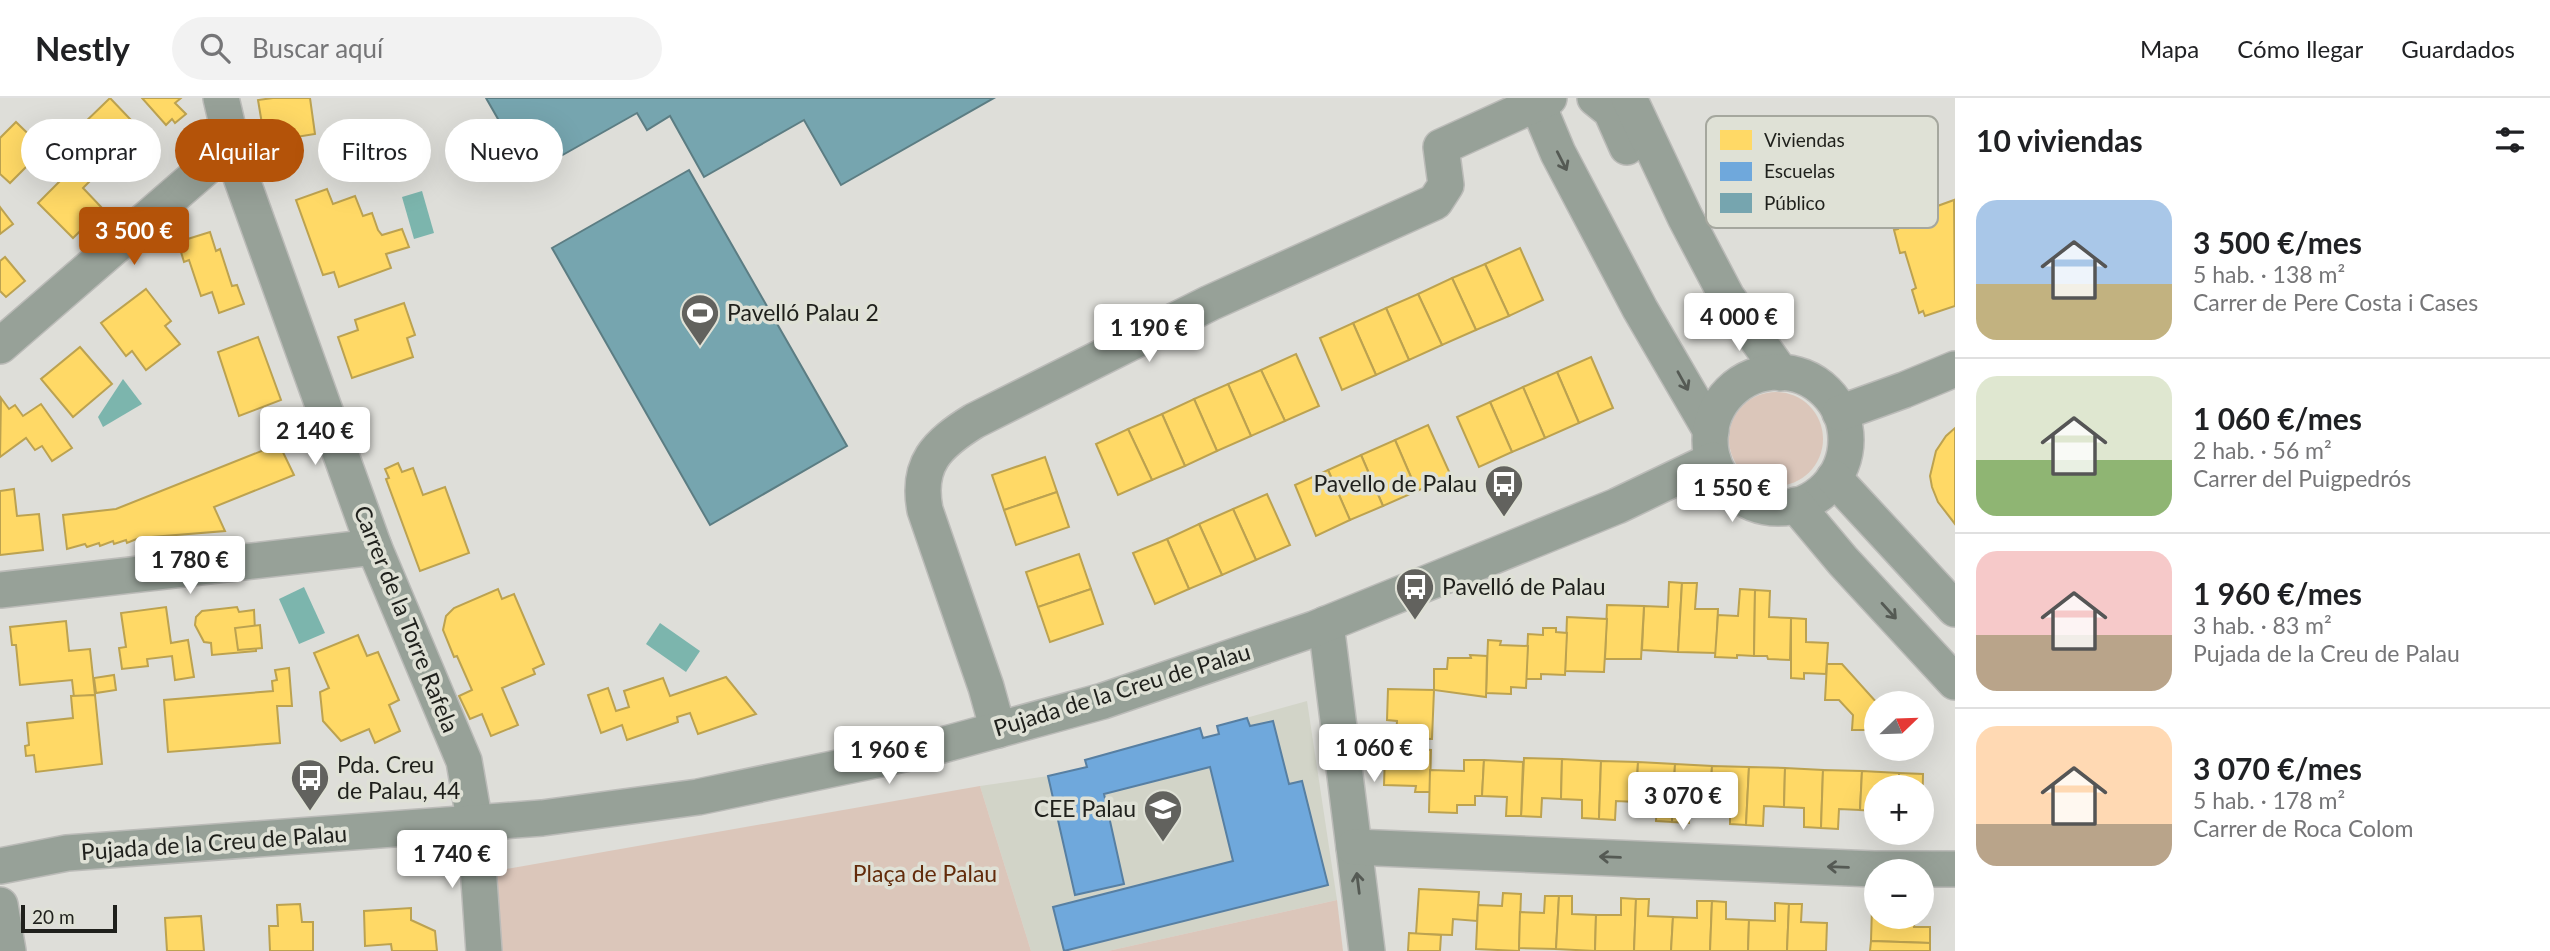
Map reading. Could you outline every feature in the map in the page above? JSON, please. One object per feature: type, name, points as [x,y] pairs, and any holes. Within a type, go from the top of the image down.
[{"type":"street","name":"Carrer de la Torre Rafela","points":[[221,98],[226,119]]},
{"type":"street","points":[[1595,98],[1611,111],[1651,201],[1701,246]]},
{"type":"street","points":[[1629,98],[1727,297],[1780,373]]},
{"type":"street","points":[[998,730],[986,687],[925,510],[921,490],[924,475],[938,447],[974,421],[1129,342],[1435,202],[1446,185],[1441,147],[1540,100],[1558,153],[1712,446],[1725,483],[1742,497],[1758,505],[1776,508],[1811,500],[1834,478],[1846,442],[1845,425],[1840,413],[1823,390],[1806,379],[1766,373],[1734,388],[1716,412],[1712,446]]},
{"type":"street","points":[[0,346],[189,182]]},
{"type":"street","name":"Carrer de la Torre Rafela","points":[[244,182],[279,288],[374,547],[464,761],[475,824],[484,951]]},
{"type":"street","points":[[1840,413],[1955,369]]},
{"type":"street","name":"Pujada de la Creu de Palau","points":[[0,866],[67,853],[542,818],[698,796],[924,750],[1102,701],[1326,624],[1617,506],[1712,446]]},
{"type":"street","points":[[1834,478],[1955,609]]},
{"type":"street","points":[[1796,505],[1843,561],[1955,682]]},
{"type":"street","points":[[0,590],[374,547]]},
{"type":"street","points":[[1326,624],[1367,951]]},
{"type":"street","points":[[1354,847],[1874,869],[1955,869]]},
{"type":"street","points":[[0,905],[8,951]]},
{"type":"shaded area","name":"CEE Palau","points":[[1307,701],[1337,900],[1108,951],[1031,951],[980,786],[1048,776],[1086,767],[1085,760],[1200,728],[1203,738],[1219,734],[1217,726]]},
{"type":"green space","points":[[1776,392],[1794,396],[1809,406],[1819,421],[1823,439],[1819,457],[1809,472],[1794,482],[1776,486],[1758,482],[1743,472],[1733,457],[1729,439],[1733,421],[1743,406],[1758,396]]},
{"type":"green space","name":"Plaça de Palau","points":[[980,786],[1031,951],[502,951],[495,871]]},
{"type":"green space","points":[[1337,900],[1343,951],[1108,951]]},
{"type":"water","points":[[422,191],[434,233],[414,239],[402,197]]},
{"type":"water","points":[[123,379],[142,404],[103,427],[98,417]]},
{"type":"water","points":[[304,587],[325,633],[299,644],[279,599]]},
{"type":"water","points":[[660,623],[700,651],[686,672],[646,644]]},
{"type":"building: Viviendas","points":[[110,98],[130,119],[88,119]]},
{"type":"building: Viviendas","points":[[142,98],[181,98],[175,103],[186,114],[175,119],[175,123],[172,119],[166,125]]},
{"type":"building: Viviendas","points":[[310,98],[315,134],[304,136],[304,119],[261,119],[258,100]]},
{"type":"building: Viviendas","points":[[16,122],[21,127],[21,172],[10,183],[0,174],[0,138]]},
{"type":"building: Viviendas","points":[[59,182],[89,182],[83,188],[103,209],[73,238],[38,203]]},
{"type":"building: Viviendas","points":[[327,189],[333,204],[355,196],[363,216],[372,213],[382,235],[402,229],[409,247],[386,254],[391,268],[339,287],[334,272],[323,275],[296,200]]},
{"type":"building: Viviendas","points":[[1954,200],[1955,306],[1925,316],[1923,311],[1919,313],[1912,290],[1916,288],[1905,252],[1900,253],[1894,230],[1938,228],[1938,206]]},
{"type":"building: Viviendas","points":[[0,207],[13,224],[0,234]]},
{"type":"building: Viviendas","points":[[210,232],[216,251],[220,249],[232,286],[237,285],[244,304],[219,313],[212,292],[201,296],[189,260],[184,262],[178,242]]},
{"type":"building: Viviendas","points":[[1520,248],[1543,300],[1509,316],[1485,264]]},
{"type":"building: Viviendas","points":[[5,257],[25,281],[6,297],[0,291],[0,261]]},
{"type":"building: Viviendas","points":[[1485,264],[1509,316],[1476,330],[1452,278]]},
{"type":"building: Viviendas","points":[[1452,278],[1476,330],[1442,345],[1418,294]]},
{"type":"building: Viviendas","points":[[146,289],[171,321],[165,326],[180,344],[146,370],[132,351],[126,356],[101,323]]},
{"type":"building: Viviendas","points":[[1418,294],[1442,345],[1409,360],[1386,308]]},
{"type":"building: Viviendas","points":[[404,303],[415,335],[407,338],[413,357],[352,378],[338,337],[358,330],[355,320]]},
{"type":"building: Viviendas","points":[[1386,308],[1409,360],[1376,375],[1353,323]]},
{"type":"building: Viviendas","points":[[1353,323],[1376,375],[1342,390],[1320,338]]},
{"type":"building: Viviendas","points":[[258,337],[281,400],[239,416],[218,352]]},
{"type":"building: Viviendas","points":[[80,347],[112,384],[73,417],[41,379]]},
{"type":"building: Viviendas","points":[[1296,354],[1319,406],[1285,421],[1261,370]]},
{"type":"building: Viviendas","points":[[1591,357],[1613,408],[1579,423],[1557,372]]},
{"type":"building: Viviendas","points":[[1261,370],[1285,421],[1251,436],[1228,384]]},
{"type":"building: Viviendas","points":[[1557,372],[1579,423],[1545,438],[1523,387]]},
{"type":"building: Viviendas","points":[[1228,384],[1251,436],[1217,451],[1194,399]]},
{"type":"building: Viviendas","points":[[1523,387],[1545,438],[1512,452],[1490,402]]},
{"type":"building: Viviendas","points":[[1,398],[9,409],[15,405],[23,416],[41,404],[72,448],[52,461],[42,446],[35,450],[26,438],[0,457]]},
{"type":"building: Viviendas","points":[[1194,399],[1217,451],[1185,466],[1162,414]]},
{"type":"building: Viviendas","points":[[1490,402],[1512,452],[1479,467],[1457,417]]},
{"type":"building: Viviendas","points":[[1162,414],[1185,466],[1152,480],[1128,429]]},
{"type":"building: Viviendas","points":[[1428,425],[1451,476],[1417,491],[1395,440]]},
{"type":"building: Viviendas","points":[[1955,428],[1955,524],[1938,502],[1930,476],[1936,451]]},
{"type":"building: Viviendas","points":[[1128,429],[1152,480],[1118,495],[1096,444]]},
{"type":"building: Viviendas","points":[[1395,440],[1417,491],[1383,506],[1361,455]]},
{"type":"building: Viviendas","points":[[279,444],[294,475],[214,507],[225,531],[139,538],[127,543],[126,540],[114,544],[113,541],[100,546],[99,543],[87,547],[85,544],[67,549],[63,515],[116,509]]},
{"type":"building: Viviendas","points":[[1361,455],[1383,506],[1350,520],[1328,470]]},
{"type":"building: Viviendas","points":[[1045,457],[1057,492],[1004,510],[992,475]]},
{"type":"building: Viviendas","points":[[398,463],[402,472],[413,468],[423,495],[445,487],[469,553],[420,571],[386,479],[389,478],[385,469]]},
{"type":"building: Viviendas","points":[[1328,470],[1350,520],[1316,536],[1295,485]]},
{"type":"building: Viviendas","points":[[14,489],[17,516],[39,514],[43,550],[0,555],[0,491]]},
{"type":"building: Viviendas","points":[[1057,492],[1069,527],[1016,545],[1004,510]]},
{"type":"building: Viviendas","points":[[1267,494],[1290,545],[1256,560],[1233,509]]},
{"type":"building: Viviendas","points":[[1233,509],[1256,560],[1222,575],[1199,524]]},
{"type":"building: Viviendas","points":[[1199,524],[1222,575],[1189,589],[1167,539]]},
{"type":"building: Viviendas","points":[[1167,539],[1189,589],[1155,604],[1133,553]]},
{"type":"building: Viviendas","points":[[1079,554],[1091,589],[1038,607],[1026,572]]},
{"type":"building: Viviendas","points":[[1669,582],[1682,583],[1678,652],[1642,650],[1644,606],[1668,607]]},
{"type":"building: Viviendas","points":[[1682,583],[1697,583],[1695,609],[1718,609],[1716,653],[1678,652]]},
{"type":"building: Viviendas","points":[[498,589],[502,599],[514,594],[544,664],[533,669],[535,674],[502,688],[518,725],[491,736],[482,714],[470,719],[459,696],[472,690],[443,630],[446,616],[454,608]]},
{"type":"building: Viviendas","points":[[1091,589],[1103,624],[1050,642],[1038,607]]},
{"type":"building: Viviendas","points":[[1740,589],[1755,590],[1754,656],[1715,657],[1718,615],[1738,616]]},
{"type":"building: Viviendas","points":[[1755,590],[1770,591],[1769,617],[1791,618],[1790,660],[1754,656]]},
{"type":"building: Viviendas","points":[[1607,605],[1644,606],[1641,659],[1605,659]]},
{"type":"building: Viviendas","points":[[166,607],[171,643],[188,640],[194,677],[175,680],[172,656],[147,659],[148,666],[122,669],[119,648],[126,647],[121,613]]},
{"type":"building: Viviendas","points":[[237,607],[239,612],[254,610],[256,651],[212,655],[211,643],[204,642],[195,625],[196,617],[202,611]]},
{"type":"building: Viviendas","points":[[1567,617],[1607,619],[1604,672],[1565,671]]},
{"type":"building: Viviendas","points":[[1791,618],[1806,619],[1806,642],[1828,643],[1826,674],[1804,673],[1804,679],[1791,678]]},
{"type":"building: Viviendas","points":[[66,621],[69,651],[90,649],[95,695],[74,697],[72,680],[20,685],[16,645],[12,645],[10,627]]},
{"type":"building: Viviendas","points":[[260,625],[262,648],[238,650],[235,628]]},
{"type":"building: Viviendas","points":[[1543,628],[1556,628],[1556,632],[1567,633],[1565,675],[1541,674],[1541,679],[1526,679],[1528,634],[1543,635]]},
{"type":"building: Viviendas","points":[[358,635],[367,656],[378,652],[399,700],[389,705],[400,731],[375,743],[369,729],[341,741],[323,721],[320,692],[329,688],[314,653]]},
{"type":"building: Viviendas","points":[[1488,640],[1501,641],[1500,645],[1528,646],[1526,688],[1511,687],[1511,694],[1486,693]]},
{"type":"building: Viviendas","points":[[1470,655],[1487,656],[1486,697],[1434,690],[1434,669],[1447,669],[1448,658],[1471,658]]},
{"type":"building: Viviendas","points":[[1827,664],[1842,664],[1866,691],[1864,691],[1864,730],[1852,730],[1853,715],[1839,700],[1825,700]]},
{"type":"building: Viviendas","points":[[289,668],[292,706],[277,706],[280,743],[168,752],[164,700],[273,691],[272,681],[277,680],[275,670]]},
{"type":"building: Viviendas","points":[[114,675],[116,690],[96,693],[94,678]]},
{"type":"building: Viviendas","points":[[726,677],[756,714],[698,734],[690,713],[677,717],[678,722],[627,740],[622,725],[601,733],[588,695],[608,688],[616,711],[629,707],[624,691],[663,678],[670,696]]},
{"type":"building: Viviendas","points":[[1388,689],[1434,690],[1432,739],[1396,738],[1397,721],[1387,720]]},
{"type":"building: Viviendas","points":[[95,695],[102,764],[36,772],[34,755],[26,756],[25,746],[29,745],[27,723],[73,718],[71,696]]},
{"type":"building: Viviendas","points":[[1396,738],[1417,739],[1417,749],[1431,750],[1430,792],[1415,792],[1416,786],[1384,785],[1385,754],[1396,755]]},
{"type":"building: Viviendas","points":[[1524,758],[1562,759],[1561,799],[1542,798],[1541,817],[1521,816]]},
{"type":"building: Viviendas","points":[[1562,759],[1601,761],[1599,819],[1582,818],[1582,800],[1561,799]]},
{"type":"building: Viviendas","points":[[1464,760],[1484,760],[1482,796],[1475,796],[1475,805],[1457,805],[1457,813],[1429,812],[1430,770],[1464,771]]},
{"type":"building: Viviendas","points":[[1484,760],[1523,762],[1521,816],[1506,816],[1507,797],[1482,796]]},
{"type":"building: Viviendas","points":[[1601,761],[1638,762],[1636,802],[1616,801],[1615,820],[1599,819]]},
{"type":"building: Viviendas","points":[[1638,762],[1675,764],[1672,822],[1656,821],[1657,802],[1636,802]]},
{"type":"building: Viviendas","points":[[1675,764],[1712,766],[1710,804],[1689,804],[1689,823],[1672,822]]},
{"type":"building: Viviendas","points":[[1712,766],[1749,767],[1746,825],[1730,824],[1730,805],[1710,804]]},
{"type":"building: Viviendas","points":[[1749,767],[1785,768],[1784,807],[1764,806],[1763,826],[1746,825]]},
{"type":"building: Viviendas","points":[[1785,768],[1823,770],[1821,828],[1804,827],[1804,808],[1784,807]]},
{"type":"building: Viviendas","points":[[1823,770],[1862,771],[1860,810],[1839,809],[1838,829],[1821,828]]},
{"type":"building: Viviendas","points":[[1862,771],[1899,773],[1864,775],[1864,810],[1860,810]]},
{"type":"building: Viviendas","points":[[1899,773],[1923,774],[1923,775]]},
{"type":"building: Viviendas","points":[[1419,889],[1479,892],[1477,921],[1453,919],[1452,935],[1416,934]]},
{"type":"building: Viviendas","points":[[1503,893],[1521,894],[1519,951],[1476,949],[1478,905],[1502,906]]},
{"type":"building: Viviendas","points":[[1545,896],[1559,896],[1556,949],[1519,948],[1520,912],[1544,913]]},
{"type":"building: Viviendas","points":[[1559,896],[1572,896],[1572,914],[1596,915],[1595,951],[1556,949]]},
{"type":"building: Viviendas","points":[[1621,898],[1636,899],[1634,951],[1595,951],[1596,915],[1621,915]]},
{"type":"building: Viviendas","points":[[1636,899],[1649,899],[1648,916],[1673,917],[1671,951],[1634,951]]},
{"type":"building: Viviendas","points":[[1697,901],[1712,901],[1710,951],[1671,951],[1673,917],[1697,918]]},
{"type":"building: Viviendas","points":[[1712,901],[1726,902],[1726,919],[1749,920],[1748,951],[1710,951]]},
{"type":"building: Viviendas","points":[[1775,903],[1789,904],[1787,951],[1748,951],[1749,920],[1775,921]]},
{"type":"building: Viviendas","points":[[300,904],[302,922],[313,922],[313,951],[270,951],[269,926],[278,926],[277,905]]},
{"type":"building: Viviendas","points":[[1789,904],[1802,904],[1801,922],[1827,923],[1826,951],[1787,951]]},
{"type":"building: Viviendas","points":[[411,908],[411,920],[435,931],[437,951],[392,951],[391,944],[365,946],[364,911]]},
{"type":"building: Viviendas","points":[[201,916],[204,951],[167,951],[165,918]]},
{"type":"building: Viviendas","points":[[1871,929],[1930,929],[1930,943],[1871,941]]},
{"type":"building: Viviendas","points":[[1409,933],[1441,935],[1440,951],[1408,951]]},
{"type":"building: Viviendas","points":[[1871,941],[1930,943],[1930,951],[1870,951]]},
{"type":"building: Escuelas","points":[[1247,718],[1250,726],[1273,721],[1289,784],[1302,781],[1328,885],[1064,951],[1053,907],[1233,861],[1210,767],[1104,794],[1124,884],[1075,895],[1048,776],[1087,767],[1085,760],[1200,728],[1203,738],[1219,734],[1217,726]]},
{"type":"building: Público","points":[[486,98],[994,98],[841,185],[804,120],[704,177],[670,116],[647,130],[637,113],[563,155],[563,119],[498,119]]},
{"type":"building: Público","name":"Pavelló Palau 2","points":[[689,170],[847,446],[710,525],[552,248]]},
{"type":"place","name":"Pavelló Palau 2","points":[[700,347]]},
{"type":"place","name":"Pavello de Palau","points":[[1504,518]]},
{"type":"place","name":"Pavelló de Palau","points":[[1415,621]]},
{"type":"place","name":"Pda. Creu de Palau, 44","points":[[310,812]]},
{"type":"place","name":"CEE Palau","points":[[1163,843]]}]
